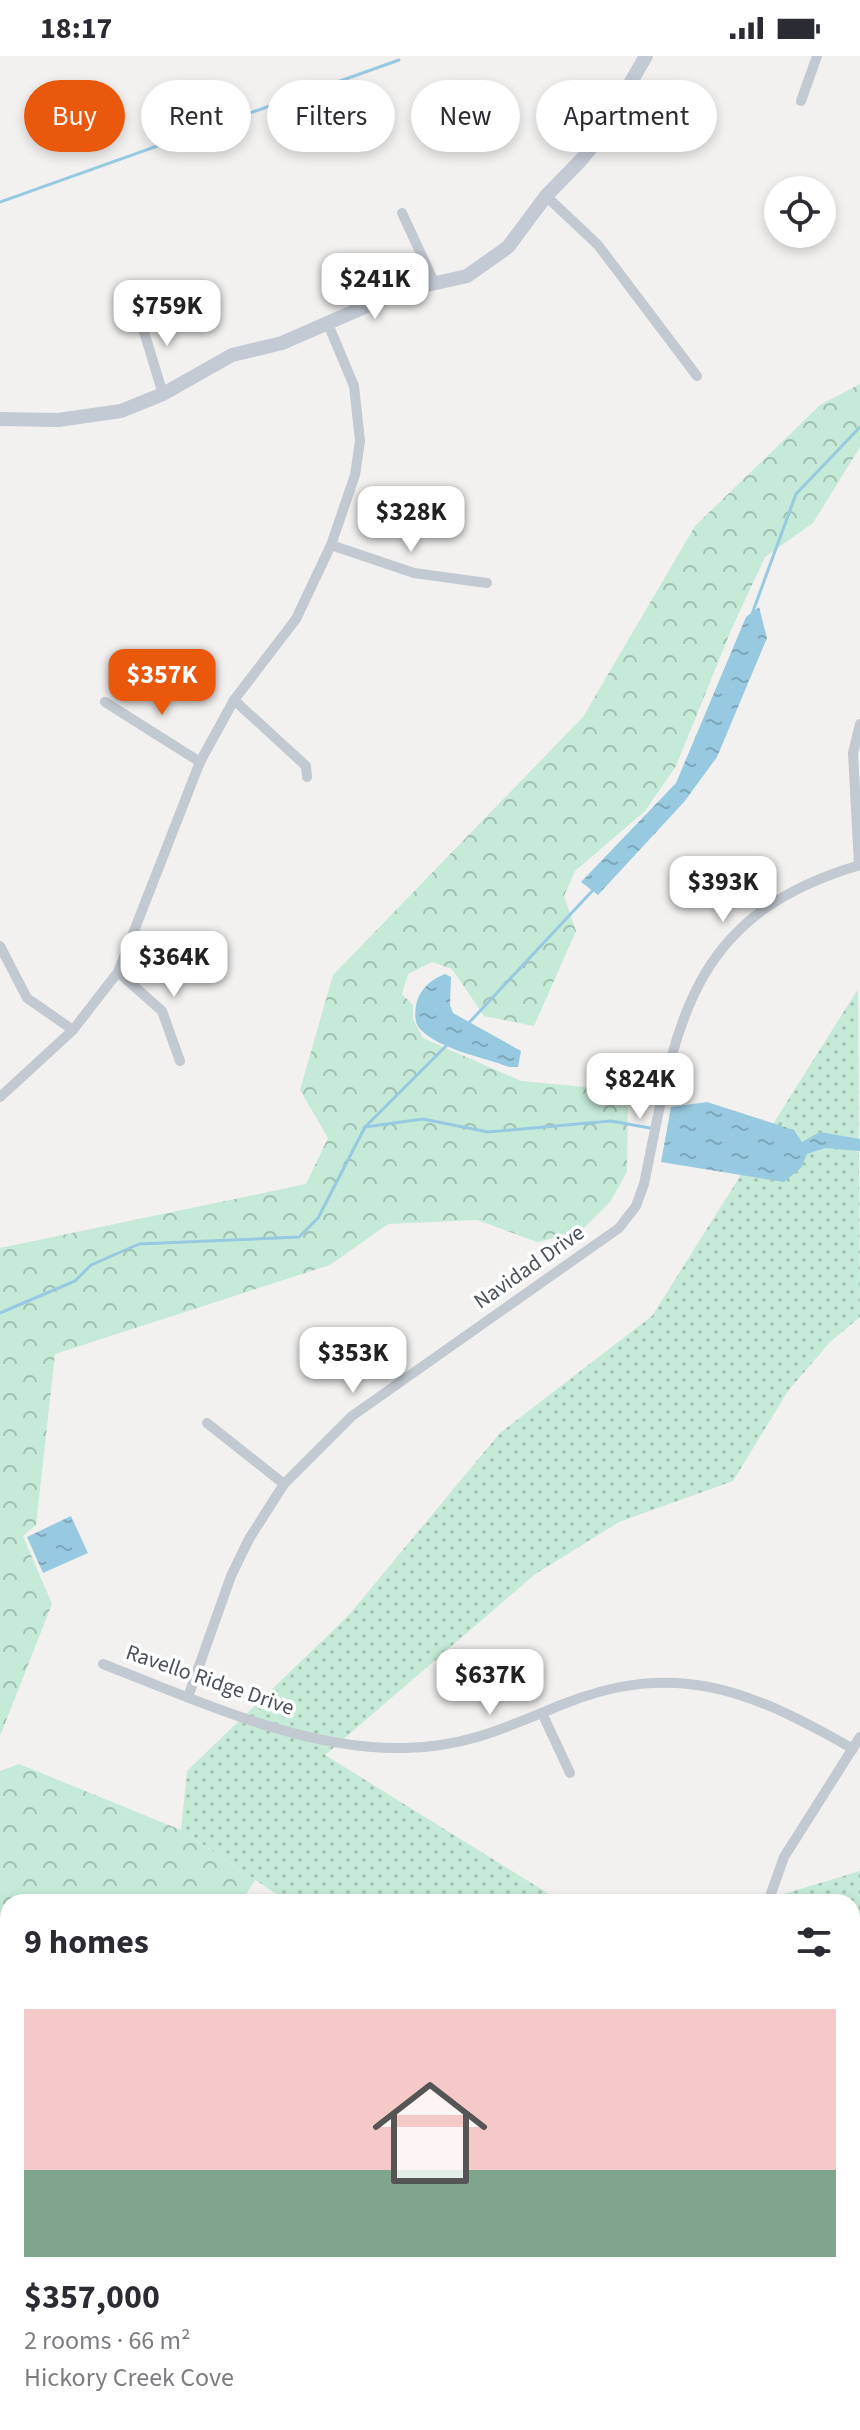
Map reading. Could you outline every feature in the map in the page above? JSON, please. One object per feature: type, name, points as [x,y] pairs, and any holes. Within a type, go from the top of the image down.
[{"type":"street","points":[[0,419],[84,419],[121,411],[163,394],[232,355],[282,343],[378,299],[467,276],[508,247],[546,196],[596,142],[646,56]]},
{"type":"street","points":[[801,101],[817,56]]},
{"type":"street","points":[[546,196],[598,245],[697,376]]},
{"type":"street","points":[[402,213],[435,284]]},
{"type":"street","points":[[138,312],[163,394]]},
{"type":"street","points":[[0,1097],[73,1030],[118,972],[200,762],[234,700],[296,619],[331,545],[355,475],[360,441],[354,386],[328,324]]},
{"type":"street","points":[[331,545],[414,573],[487,583]]},
{"type":"street","points":[[234,700],[306,766],[307,777]]},
{"type":"street","points":[[105,702],[200,762]]},
{"type":"street","points":[[859,865],[853,753],[860,724]]},
{"type":"street","name":"Navidad Drive","points":[[188,1697],[231,1576],[249,1539],[284,1484],[352,1416],[619,1228],[636,1206],[644,1184],[669,1064],[695,986],[730,940],[794,891],[859,865]]},
{"type":"street","points":[[0,946],[27,998],[73,1030]]},
{"type":"street","points":[[118,972],[162,1011],[180,1061]]},
{"type":"street","points":[[207,1423],[284,1484]]},
{"type":"street","name":"Ravello Ridge Drive","points":[[103,1664],[249,1720],[378,1748],[428,1747],[471,1741],[610,1689],[690,1684],[764,1701],[853,1749]]},
{"type":"street","points":[[542,1713],[570,1773]]},
{"type":"street","points":[[771,1894],[784,1857],[860,1737]]},
{"type":"green space","points":[[860,384],[860,447],[813,523],[765,557],[732,628],[676,766],[645,811],[575,871],[564,896],[576,931],[534,1026],[484,1016],[452,969],[432,962],[408,974],[402,994],[413,1005],[413,1019],[423,1038],[521,1081],[628,1091],[627,1172],[610,1202],[580,1232],[537,1242],[477,1220],[388,1224],[330,1265],[55,1354],[36,1525],[23,1536],[52,1604],[0,1736],[0,1248],[306,1184],[328,1138],[300,1090],[333,975],[583,717],[695,526],[820,405]]},
{"type":"green space","points":[[858,989],[860,1317],[830,1342],[788,1391],[733,1481],[619,1522],[534,1575],[325,1755],[549,1894],[276,1894],[181,1830],[187,1771],[348,1616],[500,1433],[652,1316]]},
{"type":"green space","points":[[19,1764],[181,1830],[255,1880],[246,1894],[0,1894],[0,1771]]},
{"type":"green space","points":[[860,1871],[860,1894],[784,1894]]},
{"type":"water","points":[[759,607],[767,638],[717,757],[684,802],[598,895],[581,882],[676,783],[746,617]]},
{"type":"water","points":[[445,974],[451,977],[450,1005],[453,1013],[521,1051],[518,1067],[509,1067],[450,1048],[418,1027],[415,1011],[420,995],[430,982]]},
{"type":"water","points":[[707,1102],[794,1130],[802,1142],[820,1132],[860,1139],[860,1151],[825,1148],[807,1154],[801,1168],[784,1182],[661,1162],[671,1107]]},
{"type":"water","points":[[71,1516],[88,1553],[43,1573],[27,1537]]},
{"type":"waterway","points":[[0,202],[399,60]]},
{"type":"waterway","points":[[752,614],[796,494],[860,427]]},
{"type":"waterway","points":[[465,1027],[594,889]]},
{"type":"waterway","points":[[0,1313],[75,1281],[91,1265],[139,1244],[299,1237],[318,1218],[365,1127],[449,1043]]},
{"type":"waterway","points":[[365,1127],[423,1119],[488,1132],[611,1121],[650,1128]]}]
